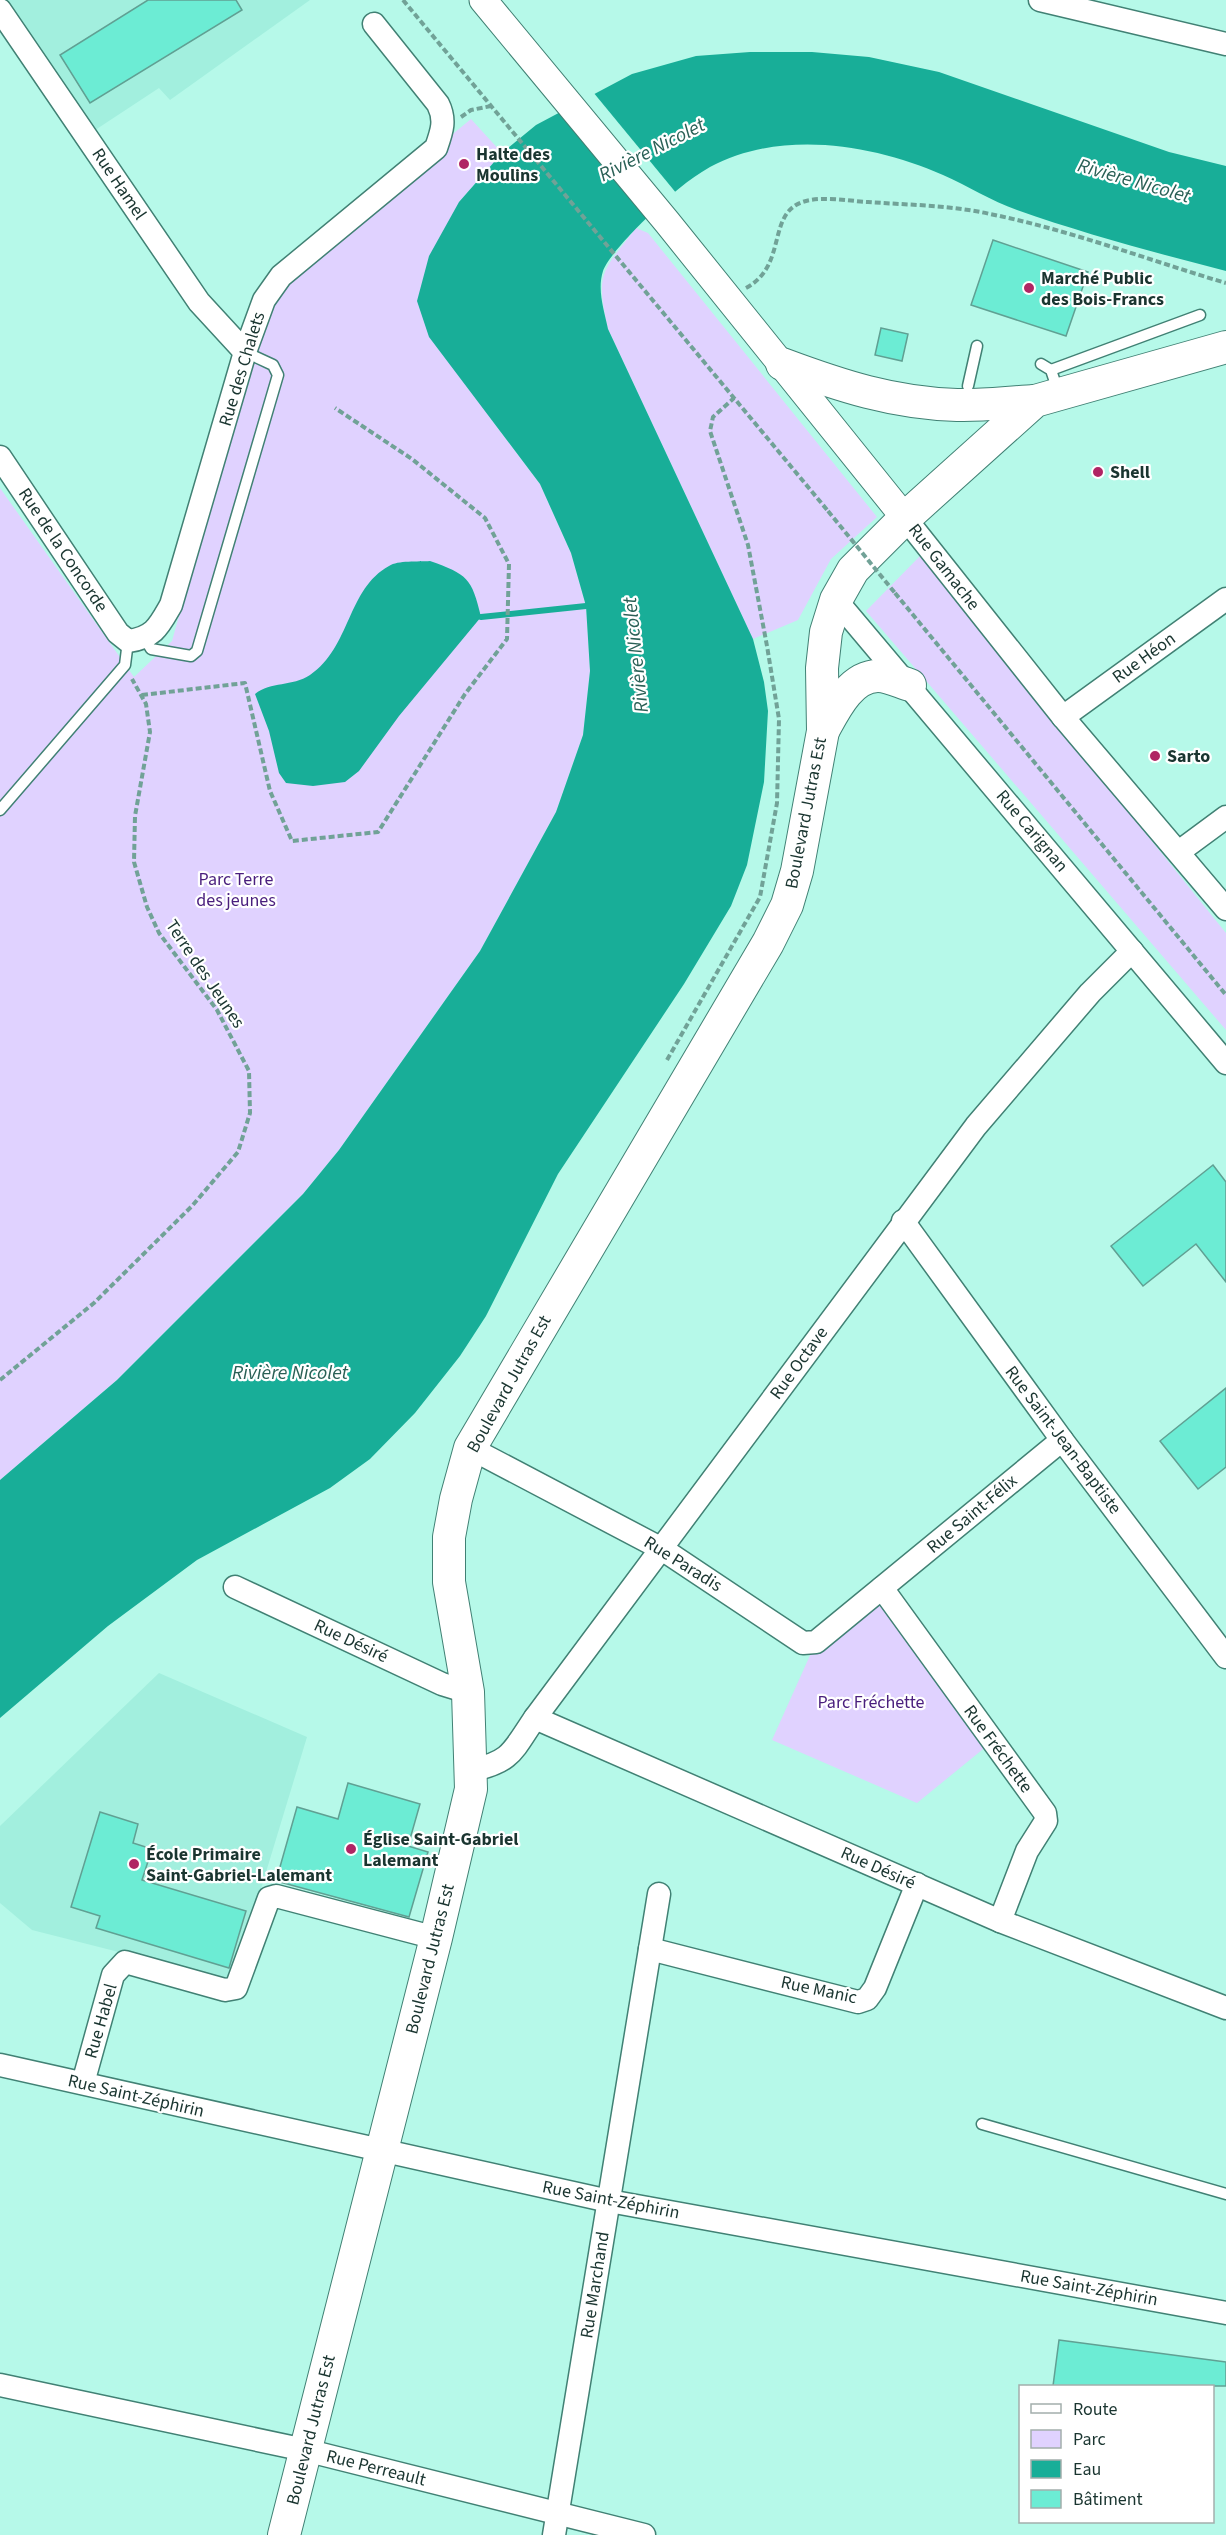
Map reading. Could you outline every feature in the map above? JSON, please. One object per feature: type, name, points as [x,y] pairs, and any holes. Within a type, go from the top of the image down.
[{"type":"main road","points":[[782,364],[851,390],[915,402],[959,406],[1046,382],[1226,347]]},
{"type":"main road","name":"Boulevard Jutras Est","points":[[284,2535],[436,1938],[471,1790],[468,1692],[449,1581],[449,1548],[456,1499],[470,1448],[768,943],[787,905],[797,871],[823,731],[822,668],[826,632],[836,600],[853,570],[1046,382]]},
{"type":"main road","points":[[823,731],[836,708],[854,685],[877,676],[910,685]]},
{"type":"street","name":"Rue Gamache","points":[[483,0],[782,364],[1063,717],[1180,851],[1226,909]]},
{"type":"street","points":[[1040,0],[1226,44]]},
{"type":"street","name":"Rue Hamel","points":[[0,10],[199,302],[245,352]]},
{"type":"street","points":[[374,24],[438,104],[443,115],[443,130]]},
{"type":"street","name":"Rue des Chalets","points":[[136,640],[160,625],[171,605],[245,352],[264,300],[281,276],[436,148],[443,130]]},
{"type":"street","name":"Rue de la Concorde","points":[[0,457],[118,633],[136,640]]},
{"type":"street","name":"Rue Héon","points":[[1063,717],[1226,599]]},
{"type":"street","name":"Rue Carignan","points":[[836,600],[910,685],[1226,1063]]},
{"type":"street","points":[[1180,851],[1226,817]]},
{"type":"street","name":"Rue Octave","points":[[472,1770],[497,1765],[509,1756],[903,1221],[976,1126],[1090,993],[1132,951]]},
{"type":"street","name":"Rue Saint-Jean-Baptiste","points":[[903,1221],[1062,1440],[1226,1657]]},
{"type":"street","name":"Rue Saint-Félix","points":[[882,1588],[1062,1440]]},
{"type":"street","name":"Rue Paradis","points":[[470,1448],[662,1549],[804,1643],[816,1642],[882,1588]]},
{"type":"street","name":"Rue Désiré","points":[[235,1587],[442,1684],[468,1692]]},
{"type":"street","name":"Rue Fréchette","points":[[882,1588],[1045,1813],[1046,1821],[1027,1851],[1000,1921]]},
{"type":"street","name":"Rue Désiré","points":[[535,1718],[1000,1921],[1226,2008]]},
{"type":"street","name":"Rue Manic","points":[[650,1949],[858,2002],[867,2000],[916,1884]]},
{"type":"street","name":"Rue Marchand","points":[[556,2525],[659,1894]]},
{"type":"street","name":"Rue Habel","points":[[83,2084],[113,1975],[125,1962],[225,1990],[236,1988],[265,1903],[276,1896],[436,1938]]},
{"type":"street","name":"Rue Saint-Zéphirin","points":[[0,2065],[609,2201],[1226,2313]]},
{"type":"street","name":"Rue Perreault","points":[[0,2385],[305,2450],[556,2525],[644,2535]]},
{"type":"lane","points":[[1046,382],[1200,315]]},
{"type":"lane","points":[[968,386],[977,346]]},
{"type":"lane","points":[[0,810],[125,665],[136,640],[151,649],[191,656],[197,651],[278,375],[273,365],[245,352]]},
{"type":"lane","points":[[982,2124],[1226,2194]]},
{"type":"path","points":[[403,0],[647,292],[1226,995]]},
{"type":"path","points":[[443,130],[471,110],[491,106]]},
{"type":"path","points":[[737,280],[744,289],[756,283],[772,262],[779,230],[787,213],[795,206],[806,201],[841,200],[990,214],[1226,283]]},
{"type":"path","points":[[665,1064],[760,897],[777,803],[779,719],[767,646],[748,545],[710,431],[713,417],[734,398]]},
{"type":"path","points":[[142,695],[245,683],[270,791],[292,841],[378,832],[465,694],[507,639],[509,564],[485,518],[412,459],[335,408]]},
{"type":"path","name":"Terre des Jeunes","points":[[0,1380],[94,1303],[192,1206],[238,1152],[250,1113],[249,1071],[216,1010],[159,933],[147,907],[134,862],[135,816],[150,732],[146,704],[125,665]]},
{"type":"shaded area","points":[[0,0],[310,0],[170,100],[159,88],[80,140]]},
{"type":"shaded area","name":"École Primaire Saint-Gabriel-Lalemant","points":[[159,1673],[307,1737],[233,1981],[32,1930],[0,1903],[0,1826]]},
{"type":"green space","name":"Parc Terre des jeunes","points":[[471,119],[502,153],[459,202],[491,419],[540,484],[571,553],[586,606],[590,671],[583,735],[556,812],[480,951],[339,1150],[303,1194],[117,1380],[0,1480],[0,488],[134,677],[172,641],[252,355],[258,294]]},
{"type":"green space","points":[[636,228],[648,233],[877,517],[831,559],[798,620],[753,639],[608,329],[602,295],[604,274],[615,254]]},
{"type":"green space","points":[[921,555],[1226,933],[1226,1030],[866,611]]},
{"type":"green space","name":"Parc Fréchette","points":[[882,1588],[993,1741],[917,1803],[772,1740],[816,1642]]},
{"type":"water","name":"Rivière Nicolet","points":[[750,52],[812,52],[869,57],[939,72],[1169,152],[1226,166],[1226,271],[1121,243],[1017,210],[916,164],[887,155],[827,145],[767,148],[738,155],[710,167],[666,199],[618,249],[606,265],[601,278],[602,300],[608,329],[753,639],[764,682],[768,711],[764,782],[747,865],[731,906],[684,984],[558,1174],[486,1316],[460,1356],[415,1413],[370,1459],[330,1488],[197,1560],[108,1626],[0,1718],[0,1480],[117,1380],[303,1194],[339,1150],[480,951],[556,812],[583,735],[590,671],[586,606],[571,553],[540,484],[429,337],[417,301],[429,256],[459,202],[502,153],[536,125],[632,74],[696,56]]},
{"type":"water","points":[[430,561],[466,579],[471,586],[481,617],[399,716],[359,771],[345,782],[313,786],[286,783],[279,773],[269,731],[255,694],[268,687],[303,679],[323,663],[334,649],[356,603],[375,576],[393,564]]},
{"type":"pier","points":[[593,92],[677,194],[650,219],[561,109]]},
{"type":"building","points":[[148,0],[236,0],[242,10],[90,103],[60,55]]},
{"type":"building","name":"Marché Public des Bois-Francs","points":[[993,240],[1088,272],[1066,336],[971,305]]},
{"type":"building","points":[[881,328],[908,334],[902,361],[875,355]]},
{"type":"building","points":[[1213,1165],[1226,1182],[1226,1282],[1196,1244],[1143,1286],[1111,1246]]},
{"type":"building","points":[[1226,1388],[1226,1467],[1198,1489],[1160,1441]]},
{"type":"building","name":"Église Saint-Gabriel Lalemant","points":[[348,1783],[420,1804],[408,1846],[428,1852],[409,1917],[276,1881],[297,1807],[338,1819]]},
{"type":"building","points":[[100,1812],[138,1824],[133,1843],[152,1849],[142,1880],[246,1911],[229,1968],[96,1928],[100,1916],[71,1907]]},
{"type":"building","points":[[1059,2340],[1226,2362],[1226,2386],[1053,2385]]},
{"type":"waterway","points":[[481,617],[586,606]]},
{"type":"place","name":"Halte des Moulins","points":[[464,164]]},
{"type":"place","name":"Marché Public des Bois-Francs","points":[[1029,288]]},
{"type":"place","name":"Shell","points":[[1098,472]]},
{"type":"place","name":"Sarto","points":[[1155,756]]},
{"type":"place","name":"Église Saint-Gabriel Lalemant","points":[[351,1849]]},
{"type":"place","name":"École Primaire Saint-Gabriel-Lalemant","points":[[134,1864]]}]
